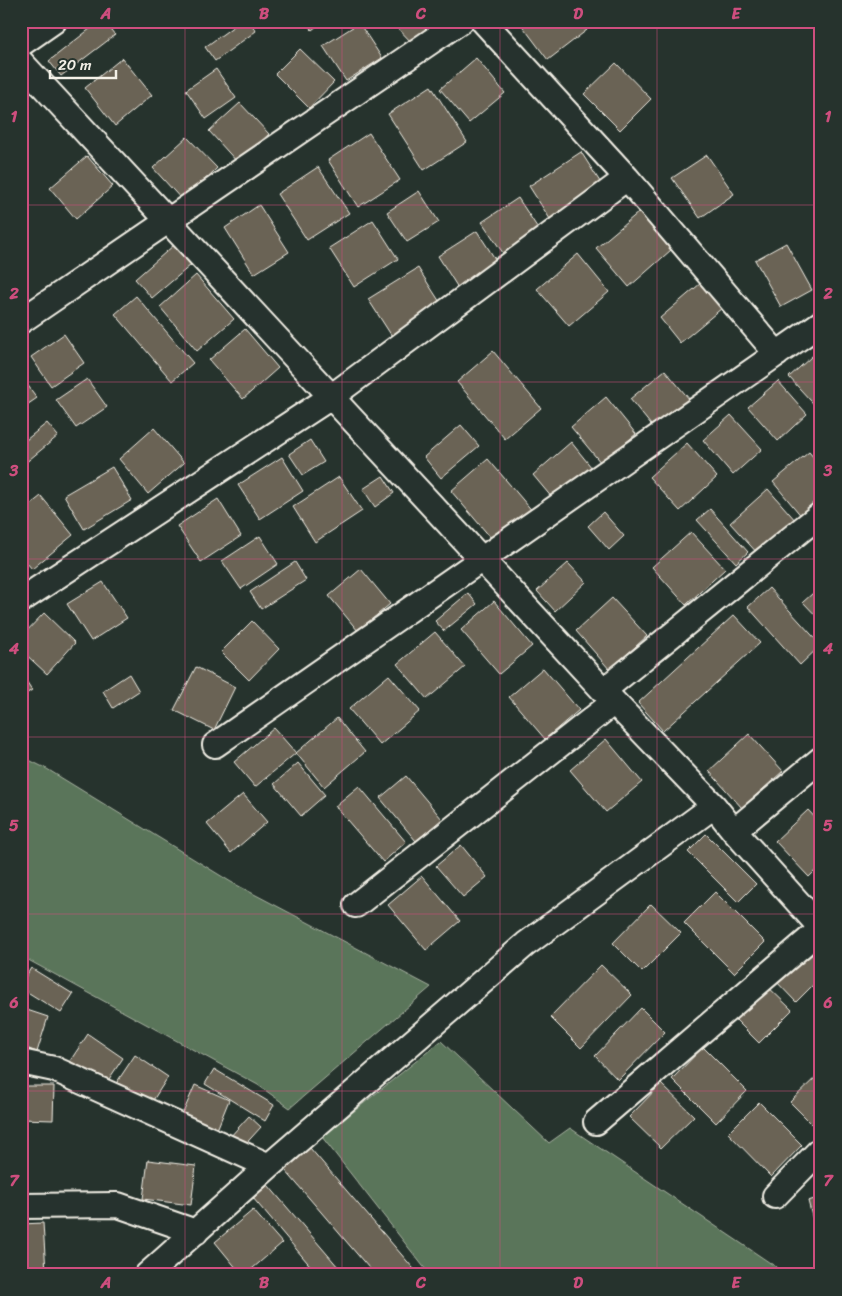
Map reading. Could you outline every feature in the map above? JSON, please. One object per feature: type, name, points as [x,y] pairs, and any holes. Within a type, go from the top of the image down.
[{"type":"street","points":[[21,44],[54,21]]},
{"type":"street","points":[[21,320],[461,21]]},
{"type":"street","points":[[483,21],[627,178],[777,354]]},
{"type":"street","points":[[21,62],[609,696],[714,806],[821,929],[596,1122]]},
{"type":"street","points":[[21,600],[331,397],[627,178]]},
{"type":"street","points":[[215,744],[821,323]]},
{"type":"street","points":[[356,905],[609,696],[821,514]]},
{"type":"street","points":[[734,831],[821,759]]},
{"type":"street","points":[[148,1275],[269,1166],[526,944],[714,806]]},
{"type":"street","points":[[21,1062],[54,1069],[269,1166]]},
{"type":"street","points":[[775,1196],[821,1149]]},
{"type":"street","points":[[21,1206],[118,1206],[196,1232]]},
{"type":"green space","points":[[21,756],[47,769],[231,882],[431,987],[290,1108],[258,1085],[21,956]]},
{"type":"green space","points":[[441,1041],[549,1143],[570,1128],[788,1275],[430,1275],[322,1137]]},
{"type":"building","points":[[100,21],[104,21],[115,35],[61,76],[49,61]]},
{"type":"building","points":[[241,21],[249,21],[256,31],[215,61],[205,47]]},
{"type":"building","points":[[304,21],[323,21],[312,30]]},
{"type":"building","points":[[391,21],[442,21],[415,46]]},
{"type":"building","points":[[525,21],[581,21],[587,30],[548,60],[521,24]]},
{"type":"building","points":[[359,23],[382,58],[346,81],[323,46]]},
{"type":"building","points":[[300,49],[334,82],[309,108],[275,74]]},
{"type":"building","points":[[122,58],[152,95],[115,126],[85,88]]},
{"type":"building","points":[[476,58],[505,93],[469,123],[440,89]]},
{"type":"building","points":[[616,63],[651,99],[620,130],[584,94]]},
{"type":"building","points":[[216,69],[236,98],[206,119],[186,90]]},
{"type":"building","points":[[431,86],[467,142],[424,170],[388,114]]},
{"type":"building","points":[[240,103],[269,134],[238,163],[209,131]]},
{"type":"building","points":[[369,133],[400,180],[358,207],[328,160]]},
{"type":"building","points":[[187,137],[217,168],[183,201],[153,168]]},
{"type":"building","points":[[581,152],[602,185],[550,219],[529,186]]},
{"type":"building","points":[[707,155],[734,194],[700,218],[672,178]]},
{"type":"building","points":[[87,156],[113,186],[76,219],[50,188]]},
{"type":"building","points":[[318,167],[349,213],[307,240],[277,194]]},
{"type":"building","points":[[419,191],[439,222],[407,242],[387,212]]},
{"type":"building","points":[[518,198],[541,233],[505,256],[482,222]]},
{"type":"building","points":[[259,205],[289,252],[254,274],[225,228]]},
{"type":"building","points":[[639,212],[671,250],[629,287],[596,248]]},
{"type":"building","points":[[373,220],[398,259],[354,287],[329,248]]},
{"type":"building","points":[[477,231],[499,265],[460,291],[438,256]]},
{"type":"building","points":[[786,243],[812,290],[781,307],[755,260]]},
{"type":"building","points":[[174,245],[191,265],[152,298],[135,279]]},
{"type":"building","points":[[578,254],[609,292],[569,326],[537,289]]},
{"type":"building","points":[[418,268],[445,310],[395,341],[368,299]]},
{"type":"building","points":[[196,275],[234,319],[197,351],[160,307]]},
{"type":"building","points":[[701,283],[722,308],[680,343],[660,318]]},
{"type":"building","points":[[136,296],[193,363],[172,381],[115,314]]},
{"type":"building","points":[[245,329],[278,368],[243,399],[209,360]]},
{"type":"building","points":[[64,334],[84,363],[51,386],[31,357]]},
{"type":"building","points":[[821,348],[821,412],[789,377]]},
{"type":"building","points":[[493,351],[541,408],[505,439],[457,382]]},
{"type":"building","points":[[665,370],[690,400],[655,430],[630,399]]},
{"type":"building","points":[[21,376],[37,398],[21,409]]},
{"type":"building","points":[[87,379],[107,407],[76,428],[56,400]]},
{"type":"building","points":[[778,381],[807,414],[778,441],[748,407]]},
{"type":"building","points":[[606,397],[636,434],[601,463],[571,427]]},
{"type":"building","points":[[731,415],[762,449],[733,475],[703,440]]},
{"type":"building","points":[[47,423],[58,436],[24,464],[21,461],[21,444]]},
{"type":"building","points":[[461,425],[479,446],[441,478],[424,457]]},
{"type":"building","points":[[154,428],[184,463],[148,494],[119,459]]},
{"type":"building","points":[[310,440],[324,462],[303,475],[289,454]]},
{"type":"building","points":[[571,442],[596,473],[558,505],[533,475]]},
{"type":"building","points":[[687,443],[717,477],[680,511],[649,477]]},
{"type":"building","points":[[809,452],[821,466],[821,503],[803,518],[773,482]]},
{"type":"building","points":[[282,457],[303,491],[260,519],[238,485]]},
{"type":"building","points":[[488,459],[534,513],[497,545],[451,491]]},
{"type":"building","points":[[112,467],[132,500],[84,529],[64,495]]},
{"type":"building","points":[[383,476],[394,493],[375,507],[363,489]]},
{"type":"building","points":[[339,477],[362,511],[315,542],[293,507]]},
{"type":"building","points":[[768,489],[796,521],[759,555],[730,523]]},
{"type":"building","points":[[41,496],[73,535],[32,569],[21,556],[21,512]]},
{"type":"building","points":[[218,499],[241,536],[201,562],[177,526]]},
{"type":"building","points":[[710,509],[748,552],[736,563],[697,520]]},
{"type":"building","points":[[603,512],[624,536],[609,550],[588,526]]},
{"type":"building","points":[[691,532],[725,569],[686,605],[652,567]]},
{"type":"building","points":[[260,536],[278,564],[241,589],[222,561]]},
{"type":"building","points":[[295,562],[306,580],[261,609],[250,592]]},
{"type":"building","points":[[568,563],[586,582],[555,611],[537,591]]},
{"type":"building","points":[[361,569],[390,604],[358,631],[329,596]]},
{"type":"building","points":[[103,582],[127,618],[91,641],[67,604]]},
{"type":"building","points":[[821,586],[821,621],[803,602]]},
{"type":"building","points":[[769,588],[821,645],[800,665],[748,607]]},
{"type":"building","points":[[468,593],[477,604],[444,631],[435,621]]},
{"type":"building","points":[[612,598],[647,636],[610,670],[576,631]]},
{"type":"building","points":[[494,601],[532,646],[499,674],[461,630]]},
{"type":"building","points":[[44,613],[75,643],[47,674],[21,650],[21,637]]},
{"type":"building","points":[[734,615],[760,643],[663,731],[638,703]]},
{"type":"building","points":[[252,621],[279,649],[249,680],[221,652]]},
{"type":"building","points":[[435,632],[465,667],[427,699],[397,664]]},
{"type":"building","points":[[196,667],[235,687],[214,730],[174,710]]},
{"type":"building","points":[[543,668],[579,710],[545,739],[509,697]]},
{"type":"building","points":[[21,673],[32,690],[21,697]]},
{"type":"building","points":[[129,674],[139,691],[113,708],[103,691]]},
{"type":"building","points":[[389,675],[420,711],[380,745],[349,709]]},
{"type":"building","points":[[337,718],[365,752],[324,787],[296,753]]},
{"type":"building","points":[[274,728],[296,753],[255,787],[234,762]]},
{"type":"building","points":[[749,734],[783,771],[742,808],[709,771]]},
{"type":"building","points":[[606,739],[642,782],[606,812],[570,770]]},
{"type":"building","points":[[298,763],[325,795],[301,816],[274,784]]},
{"type":"building","points":[[406,776],[442,819],[416,841],[380,798]]},
{"type":"building","points":[[359,786],[406,842],[383,862],[335,806]]},
{"type":"building","points":[[243,794],[267,822],[231,853],[207,824]]},
{"type":"building","points":[[808,810],[821,824],[821,865],[809,877],[775,841]]},
{"type":"building","points":[[706,834],[756,884],[738,902],[688,852]]},
{"type":"building","points":[[461,845],[487,877],[463,897],[436,866]]},
{"type":"building","points":[[422,876],[460,921],[426,950],[388,905]]},
{"type":"building","points":[[715,892],[765,942],[734,973],[684,923]]},
{"type":"building","points":[[651,904],[681,933],[642,972],[613,943]]},
{"type":"building","points":[[809,942],[821,953],[821,977],[796,1002],[773,978]]},
{"type":"building","points":[[601,965],[632,995],[581,1048],[550,1017]]},
{"type":"building","points":[[31,968],[73,994],[61,1013],[21,988],[21,984]]},
{"type":"building","points":[[762,981],[792,1010],[759,1043],[730,1014]]},
{"type":"building","points":[[21,1008],[48,1017],[37,1052],[21,1046]]},
{"type":"building","points":[[641,1008],[665,1032],[618,1080],[595,1056]]},
{"type":"building","points":[[88,1034],[123,1058],[105,1085],[70,1061]]},
{"type":"building","points":[[703,1047],[747,1091],[716,1123],[672,1079]]},
{"type":"building","points":[[135,1055],[168,1077],[146,1111],[113,1088]]},
{"type":"building","points":[[214,1069],[274,1105],[265,1121],[205,1084]]},
{"type":"building","points":[[821,1072],[821,1123],[816,1128],[790,1102]]},
{"type":"building","points":[[661,1084],[694,1116],[661,1148],[629,1117]]},
{"type":"building","points":[[195,1085],[229,1100],[214,1137],[179,1122]]},
{"type":"building","points":[[21,1086],[54,1086],[53,1120],[21,1119]]},
{"type":"building","points":[[759,1102],[802,1145],[771,1177],[728,1133]]},
{"type":"building","points":[[249,1116],[261,1127],[241,1149],[229,1138]]},
{"type":"building","points":[[310,1148],[419,1275],[375,1275],[285,1170]]},
{"type":"building","points":[[148,1160],[196,1166],[191,1205],[143,1199]]},
{"type":"building","points":[[268,1185],[345,1275],[318,1275],[253,1198]]},
{"type":"building","points":[[821,1197],[821,1238],[818,1239],[808,1201]]},
{"type":"building","points":[[253,1210],[282,1243],[245,1275],[242,1275],[215,1242]]},
{"type":"building","points":[[43,1223],[46,1272],[21,1274],[21,1224]]}]
